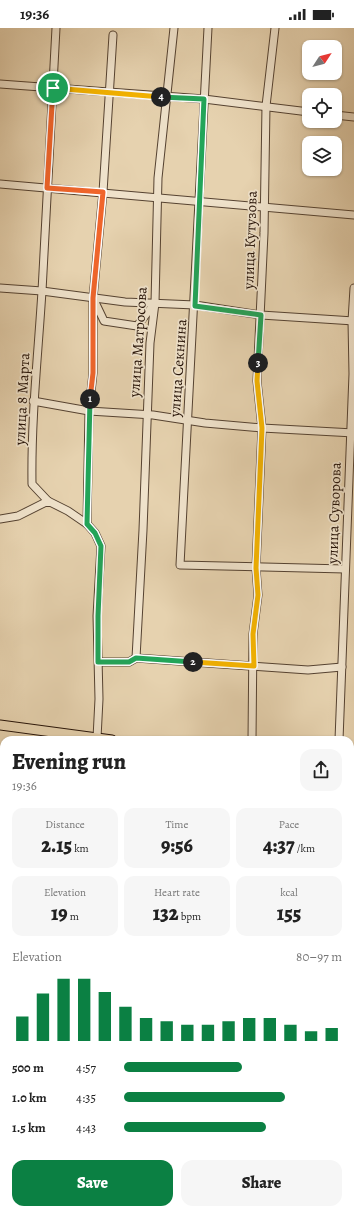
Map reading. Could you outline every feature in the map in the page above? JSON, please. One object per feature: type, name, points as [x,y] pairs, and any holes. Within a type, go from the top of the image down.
[{"type":"main road","points":[[0,725],[82,736]]},
{"type":"street","points":[[42,291],[56,28]]},
{"type":"street","name":"улица Матросова","points":[[136,658],[143,530],[146,414],[150,343],[155,303],[157,197],[174,28]]},
{"type":"street","name":"улица Секнина","points":[[208,28],[204,124],[198,202],[195,306],[187,419],[180,565],[256,568]]},
{"type":"street","name":"улица Кутузова","points":[[252,736],[254,666],[253,634],[258,595],[256,568],[262,428],[257,381],[261,315],[266,106],[275,28]]},
{"type":"street","points":[[87,524],[89,411],[93,373],[93,298],[103,192],[113,35]]},
{"type":"street","points":[[0,84],[110,91],[168,98],[204,99],[302,111]]},
{"type":"street","points":[[342,116],[354,117]]},
{"type":"street","points":[[0,184],[354,215]]},
{"type":"street","points":[[0,288],[42,291],[125,302],[195,306],[261,315],[353,321]]},
{"type":"street","name":"улица Суворова","points":[[340,736],[345,570],[352,433],[354,288]]},
{"type":"street","name":"улица 8 Марта","points":[[42,291],[33,401],[32,484],[48,501]]},
{"type":"street","points":[[93,298],[104,320],[137,326],[155,303]]},
{"type":"street","points":[[33,401],[89,411],[146,414],[262,428],[352,433]]},
{"type":"street","points":[[0,519],[18,516],[48,501],[68,511],[87,524],[95,533],[101,546],[98,616],[99,699],[97,736]]},
{"type":"street","points":[[256,568],[345,570]]},
{"type":"street","points":[[98,662],[129,662],[136,658],[308,670],[342,667]]},
{"type":"route","points":[[53,88],[110,91],[168,98],[204,99],[204,124],[198,202],[195,306],[261,315],[257,381],[262,428],[256,568],[258,595],[253,634],[254,666],[136,658],[129,662],[98,662],[101,546],[95,533],[87,524],[89,411],[93,373],[93,298],[103,192],[47,188],[53,88]]}]
